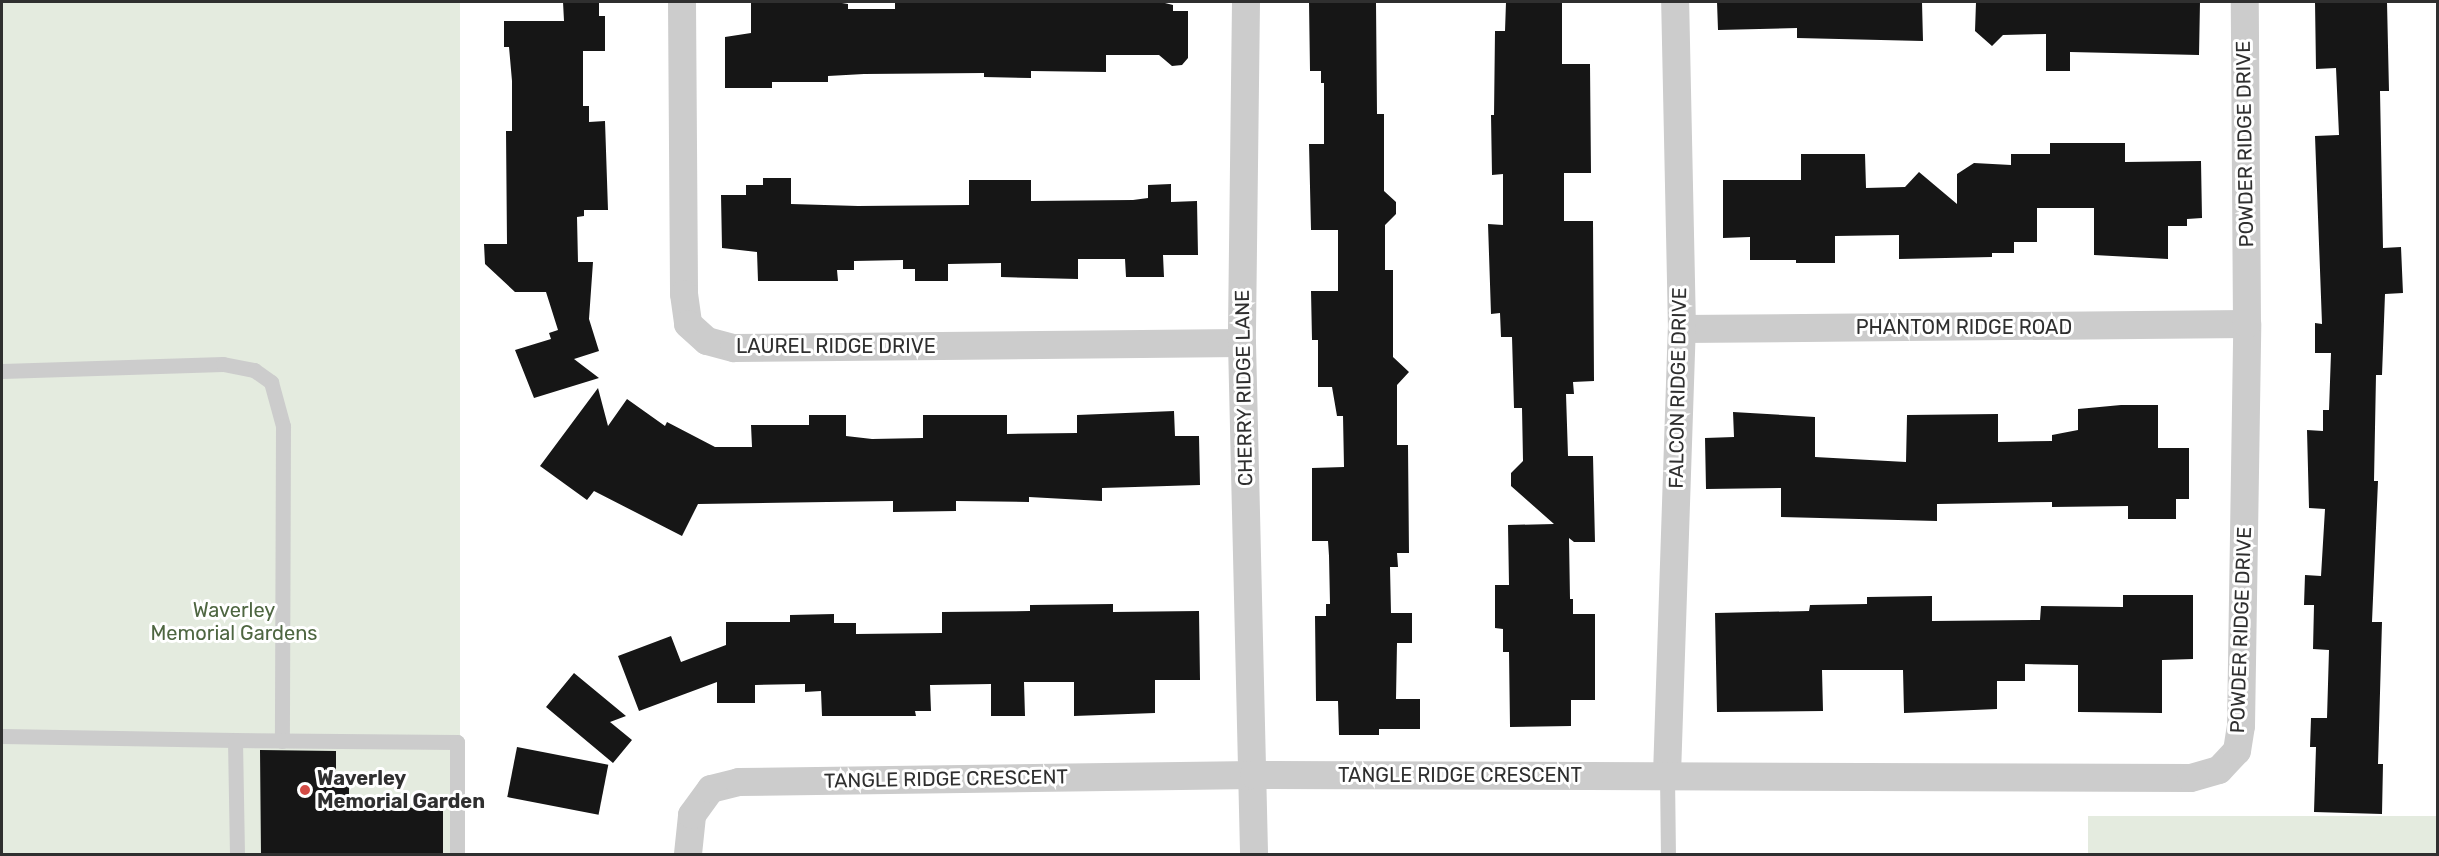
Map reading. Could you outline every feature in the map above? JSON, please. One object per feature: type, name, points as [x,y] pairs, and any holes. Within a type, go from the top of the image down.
[{"type":"street","name":"LAUREL RIDGE DRIVE","points":[[682,2],[684,294],[688,324],[708,341],[734,348],[1242,343]]},
{"type":"street","name":"CHERRY RIDGE LANE","points":[[1246,2],[1242,343],[1254,775]]},
{"type":"street","name":"FALCON RIDGE DRIVE","points":[[1667,775],[1682,329],[1675,2]]},
{"type":"street","name":"POWDER RIDGE DRIVE","points":[[1667,775],[2191,778],[2219,770],[2236,751],[2241,726],[2247,324],[2245,2]]},
{"type":"street","name":"PHANTOM RIDGE ROAD","points":[[1682,329],[2247,324]]},
{"type":"street","name":"TANGLE RIDGE CRESCENT","points":[[688,855],[692,814],[711,789],[740,782],[1254,775],[1667,775]]},
{"type":"street","points":[[1254,775],[1254,855]]},
{"type":"lane","points":[[2,371],[223,364],[254,370],[271,382],[283,426],[282,741]]},
{"type":"lane","points":[[2,736],[457,742],[457,855]]},
{"type":"lane","points":[[235,740],[237,855]]},
{"type":"lane","points":[[1667,775],[1668,855]]},
{"type":"green space","name":"Waverley Memorial Gardens","points":[[2,2],[460,2],[460,854],[2,854]]},
{"type":"green space","points":[[2088,816],[2437,816],[2437,854],[2088,854]]},
{"type":"building","points":[[563,2],[599,2],[599,16],[605,16],[605,51],[583,51],[583,106],[589,106],[589,122],[605,121],[608,210],[584,210],[584,216],[577,217],[578,262],[593,262],[589,319],[599,351],[574,359],[599,378],[534,398],[515,350],[551,339],[549,333],[558,330],[546,292],[515,292],[485,264],[484,244],[507,244],[506,131],[512,131],[512,81],[509,47],[504,47],[504,21],[564,21]]},
{"type":"building","points":[[751,2],[836,2],[848,4],[848,9],[895,9],[895,2],[1161,2],[1173,5],[1173,11],[1188,11],[1188,58],[1182,65],[1172,66],[1159,55],[1106,55],[1106,72],[1031,71],[1031,78],[984,77],[984,73],[864,74],[828,76],[828,82],[772,82],[772,88],[725,88],[725,37],[751,33]]},
{"type":"building","points":[[1309,2],[1376,2],[1377,114],[1384,114],[1384,191],[1396,202],[1396,214],[1385,225],[1385,270],[1393,270],[1393,357],[1409,372],[1397,385],[1397,445],[1408,445],[1409,553],[1397,553],[1398,567],[1390,567],[1391,613],[1412,613],[1412,643],[1397,643],[1396,699],[1420,699],[1420,729],[1379,729],[1379,735],[1339,735],[1338,701],[1316,701],[1315,616],[1326,616],[1326,604],[1330,604],[1328,541],[1312,541],[1312,468],[1344,467],[1343,416],[1337,416],[1332,387],[1318,387],[1318,340],[1312,340],[1311,291],[1338,291],[1338,230],[1311,230],[1309,144],[1324,144],[1324,83],[1321,83],[1321,71],[1310,71]]},
{"type":"building","points":[[1506,2],[1562,2],[1562,64],[1590,64],[1591,173],[1564,173],[1564,221],[1593,221],[1594,381],[1573,382],[1574,394],[1566,394],[1568,456],[1593,456],[1595,542],[1574,542],[1569,538],[1570,599],[1573,599],[1573,614],[1595,614],[1595,700],[1571,700],[1571,726],[1510,727],[1509,652],[1503,652],[1503,629],[1495,628],[1495,585],[1509,585],[1508,525],[1554,524],[1511,486],[1511,473],[1523,461],[1522,408],[1514,408],[1512,337],[1501,337],[1500,313],[1491,314],[1488,224],[1503,225],[1503,174],[1492,175],[1491,115],[1494,115],[1495,31],[1505,31]]},
{"type":"building","points":[[1717,2],[1922,2],[1923,41],[1797,38],[1797,28],[1718,30]]},
{"type":"building","points":[[1976,2],[2200,2],[2199,55],[2070,52],[2070,71],[2046,71],[2046,34],[2003,35],[1992,46],[1975,31]]},
{"type":"building","points":[[2315,2],[2387,2],[2389,91],[2380,91],[2383,248],[2401,247],[2403,293],[2385,294],[2382,375],[2376,375],[2374,481],[2378,481],[2372,622],[2382,622],[2378,764],[2383,764],[2382,814],[2314,812],[2316,747],[2310,747],[2311,718],[2327,718],[2329,650],[2313,649],[2314,605],[2304,605],[2305,575],[2321,576],[2325,509],[2309,508],[2307,430],[2323,431],[2323,410],[2329,410],[2331,353],[2315,353],[2315,323],[2322,324],[2315,136],[2339,135],[2336,68],[2316,69]]},
{"type":"building","points":[[2050,143],[2125,143],[2125,162],[2201,161],[2202,218],[2187,219],[2187,226],[2168,226],[2168,259],[2094,255],[2094,208],[2037,208],[2037,242],[2014,242],[2014,253],[1992,253],[1992,257],[1899,259],[1899,235],[1835,236],[1835,263],[1750,260],[1750,237],[1723,238],[1723,180],[1801,180],[1801,154],[1865,154],[1866,188],[1905,187],[1919,172],[1957,204],[1957,174],[1974,163],[2011,165],[2011,154],[2050,154]]},
{"type":"building","points":[[763,178],[791,178],[791,204],[858,206],[969,205],[969,180],[1031,180],[1031,201],[1133,200],[1148,198],[1148,185],[1171,184],[1171,202],[1197,201],[1198,255],[1163,255],[1164,277],[1126,277],[1125,259],[1078,259],[1078,279],[1001,277],[1001,263],[948,264],[948,281],[915,281],[915,269],[903,269],[903,260],[854,261],[854,270],[837,270],[838,281],[758,281],[757,252],[722,248],[721,195],[746,195],[746,185],[763,185]]},
{"type":"building","points":[[598,388],[608,426],[627,399],[665,426],[667,422],[715,447],[752,447],[751,425],[809,425],[809,415],[846,415],[846,436],[872,439],[923,438],[923,415],[1007,415],[1007,434],[1077,433],[1077,415],[1174,411],[1175,436],[1199,436],[1200,485],[1102,488],[1102,501],[1029,497],[1029,502],[956,501],[956,511],[893,512],[893,501],[698,504],[682,536],[594,491],[587,500],[540,466]]},
{"type":"building","points":[[2121,405],[2158,405],[2158,448],[2189,448],[2189,499],[2176,499],[2176,519],[2128,519],[2128,506],[2052,507],[2052,502],[1937,504],[1937,521],[1781,517],[1781,488],[1706,489],[1705,438],[1734,437],[1733,412],[1815,417],[1815,457],[1906,462],[1907,415],[1998,414],[1998,442],[2052,441],[2052,435],[2078,430],[2078,409]]},
{"type":"building","points":[[2123,595],[2193,595],[2193,659],[2162,660],[2162,713],[2078,712],[2078,665],[2025,664],[2025,681],[1997,681],[1997,709],[1904,713],[1903,670],[1822,670],[1823,711],[1717,712],[1715,613],[1809,611],[1810,605],[1867,604],[1867,597],[1932,596],[1932,621],[2040,620],[2041,606],[2123,607]]},
{"type":"building","points":[[1113,604],[1113,612],[1199,611],[1200,680],[1155,680],[1155,713],[1074,716],[1074,682],[1024,682],[1025,716],[991,716],[991,684],[930,685],[931,711],[915,711],[916,716],[822,716],[821,691],[805,692],[805,684],[755,685],[755,703],[717,703],[717,682],[639,711],[618,656],[671,636],[681,662],[726,645],[726,622],[790,622],[790,615],[834,614],[834,623],[856,623],[856,634],[942,633],[942,612],[1030,611],[1030,605]]},
{"type":"building","points":[[574,673],[626,716],[610,722],[632,740],[613,763],[546,707]]},
{"type":"building","points":[[517,747],[608,765],[599,815],[507,797]]},
{"type":"building","name":"Waverley Memorial Garden","points":[[260,750],[336,751],[336,772],[349,772],[349,809],[443,807],[443,855],[261,855]]},
{"type":"place","name":"Waverley Memorial Garden","points":[[305,790]]}]
